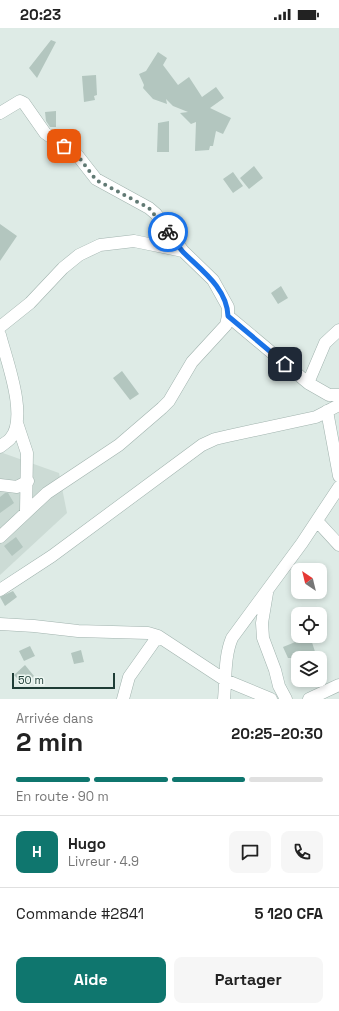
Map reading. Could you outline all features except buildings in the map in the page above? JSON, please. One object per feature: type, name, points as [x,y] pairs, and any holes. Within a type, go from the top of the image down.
[{"type":"street","points":[[0,114],[20,101],[24,103],[45,134],[78,156],[96,180],[149,208],[182,251],[213,280],[228,308],[226,325],[192,362],[170,401],[119,445],[47,493],[26,511],[0,537]]},
{"type":"street","points":[[0,327],[30,303],[63,268],[79,255],[100,245],[138,241],[182,251]]},
{"type":"street","points":[[228,316],[308,383],[330,395],[339,395]]},
{"type":"street","points":[[308,383],[324,343],[339,330]]},
{"type":"street","points":[[0,334],[18,405],[17,423],[11,438],[0,446]]},
{"type":"street","points":[[0,590],[52,556],[202,445],[215,439],[316,417],[339,405]]},
{"type":"street","points":[[327,411],[339,476]]},
{"type":"street","points":[[17,423],[27,454],[28,481],[26,511]]},
{"type":"street","points":[[0,485],[17,487],[28,481]]},
{"type":"street","points":[[224,699],[225,668],[232,638],[267,592],[339,487]]},
{"type":"street","points":[[317,521],[339,545]]},
{"type":"street","points":[[267,592],[262,623],[262,638],[275,670],[279,686],[286,699]]},
{"type":"street","points":[[0,624],[78,631],[148,633],[158,636],[225,680],[271,699]]},
{"type":"street","points":[[123,699],[129,677],[158,636]]},
{"type":"street","points":[[309,699],[339,685]]},
{"type":"shaded area","points":[[0,452],[59,473],[67,513],[0,575]]},
{"type":"way so far","points":[[64,146],[78,156],[96,180],[149,208],[156,214],[168,232]]},
{"type":"route","points":[[168,232],[182,251],[213,280],[228,308],[228,316],[285,364]]}]
